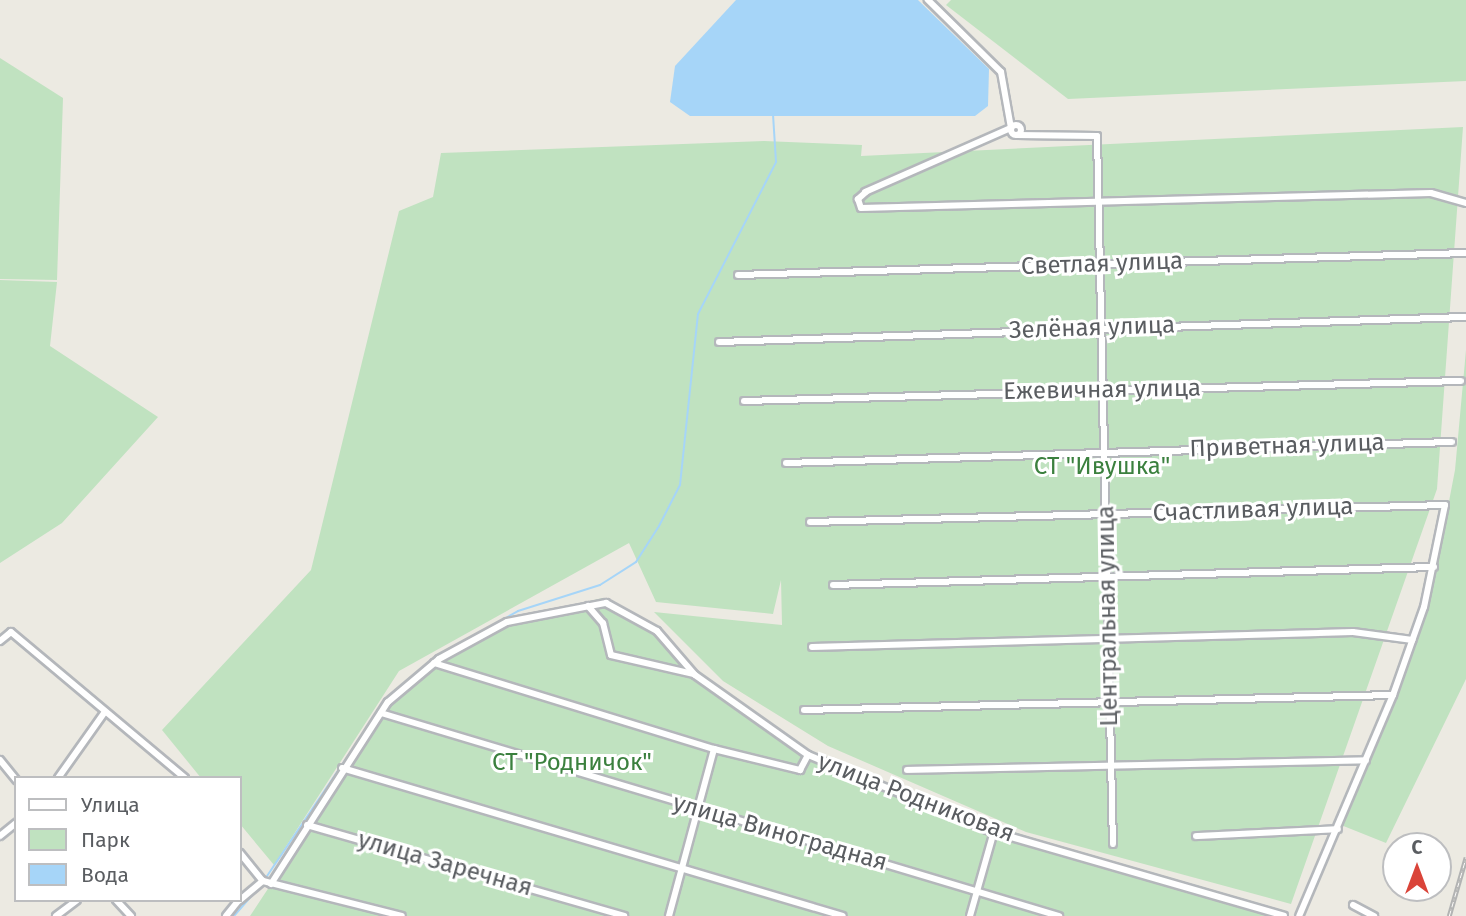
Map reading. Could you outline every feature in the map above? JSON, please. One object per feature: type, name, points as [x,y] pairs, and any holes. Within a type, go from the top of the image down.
[{"type":"street","points":[[928,0],[1001,72],[1016,131],[1002,134],[862,192],[858,199],[861,208],[1431,193],[1466,204]]},
{"type":"street","name":"Центральная улица","points":[[1016,131],[1035,136],[1097,136],[1113,844]]},
{"type":"street","name":"Светлая улица","points":[[738,275],[1466,253]]},
{"type":"street","name":"Зелёная улица","points":[[719,342],[1102,327],[1466,317]]},
{"type":"street","name":"Ежевичная улица","points":[[744,401],[1461,382]]},
{"type":"street","name":"Приветная улица","points":[[786,463],[1452,442]]},
{"type":"street","name":"Счастливая улица","points":[[810,522],[1445,505],[1434,567]]},
{"type":"street","points":[[833,585],[1434,567],[1393,695],[1299,916]]},
{"type":"street","name":"улица Родниковая","points":[[267,883],[381,713],[434,663],[507,622],[606,603],[657,632],[695,675],[808,755],[994,831],[1283,916]]},
{"type":"street","points":[[588,606],[603,623],[611,654],[695,675]]},
{"type":"street","points":[[0,641],[11,632],[104,713],[183,776]]},
{"type":"street","points":[[812,647],[1353,632],[1412,640]]},
{"type":"street","points":[[434,663],[715,749],[800,771],[808,755]]},
{"type":"street","points":[[804,710],[1110,700],[1393,695]]},
{"type":"street","points":[[59,776],[104,713]]},
{"type":"street","name":"улица Виноградная","points":[[381,713],[697,810],[1059,916]]},
{"type":"street","points":[[669,916],[715,749]]},
{"type":"street","points":[[0,760],[14,778]]},
{"type":"street","points":[[907,770],[1366,760]]},
{"type":"street","points":[[342,768],[842,916]]},
{"type":"street","points":[[0,836],[14,825]]},
{"type":"street","name":"улица Заречная","points":[[307,825],[624,916]]},
{"type":"street","points":[[1196,836],[1338,829]]},
{"type":"street","points":[[970,916],[994,831]]},
{"type":"street","points":[[242,855],[267,883],[402,916]]},
{"type":"street","points":[[242,899],[267,883]]},
{"type":"street","points":[[56,916],[74,902]]},
{"type":"street","points":[[118,902],[131,916]]},
{"type":"street","points":[[226,916],[238,902]]},
{"type":"street","points":[[1353,905],[1374,916]]},
{"type":"green space","points":[[951,0],[1466,0],[1466,81],[1068,99],[946,5]]},
{"type":"green space","points":[[0,58],[63,98],[57,280],[0,279]]},
{"type":"green space","name":"СТ \"Ивушка\"","points":[[1463,127],[1437,489],[1291,904],[1026,832],[828,746],[723,681],[654,612],[782,625],[781,580],[773,614],[656,602],[629,543],[399,671],[274,865],[242,826],[242,776],[199,776],[162,730],[311,570],[399,211],[433,197],[441,153],[764,141],[862,145],[861,156]]},
{"type":"green space","points":[[0,280],[57,282],[50,346],[158,417],[62,523],[0,563]]},
{"type":"green space","points":[[1466,350],[1466,679],[1391,832],[1382,832],[1382,841],[1341,825],[1432,590],[1455,470]]},
{"type":"green space","name":"СТ \"Родничок\"","points":[[602,598],[660,630],[704,678],[808,750],[946,810],[1274,916],[250,916],[387,708],[446,657],[503,623]]},
{"type":"water","points":[[736,0],[918,0],[989,69],[988,106],[975,116],[690,116],[670,102],[675,66]]},
{"type":"waterway","points":[[437,657],[518,611],[600,585],[636,562],[659,526],[680,485],[698,314],[776,162],[773,114]]},
{"type":"waterway","points":[[265,879],[385,701]]},
{"type":"waterway","points":[[234,916],[255,892]]},
{"type":"railway","points":[[1449,916],[1466,857]]}]
